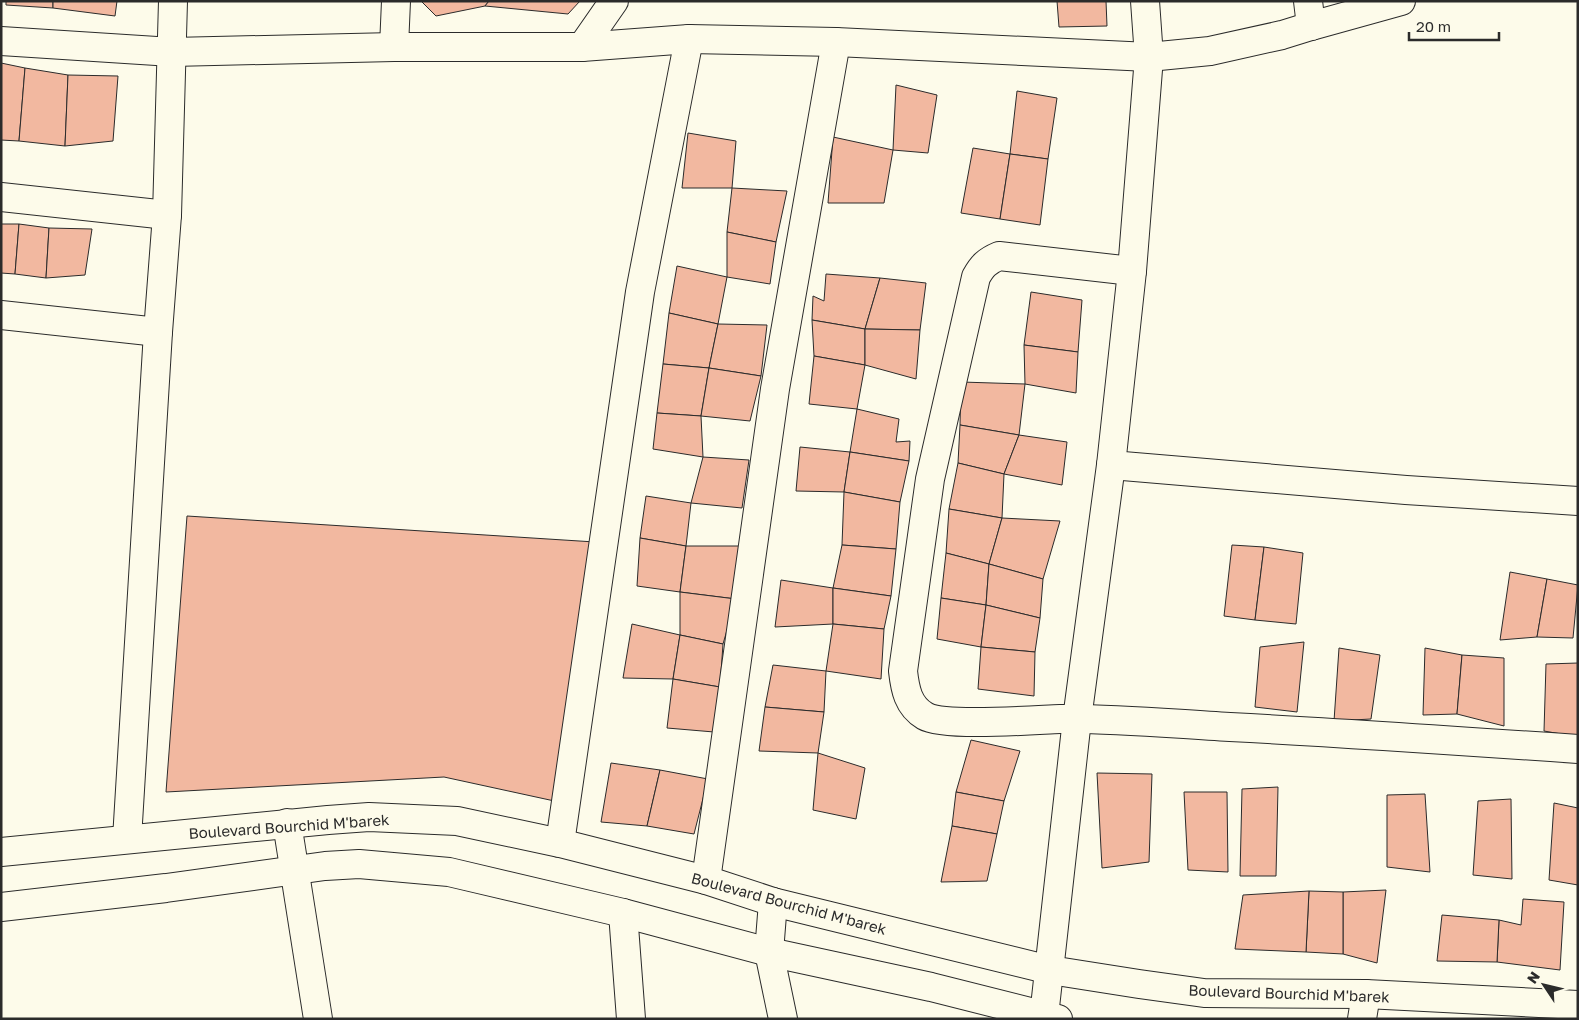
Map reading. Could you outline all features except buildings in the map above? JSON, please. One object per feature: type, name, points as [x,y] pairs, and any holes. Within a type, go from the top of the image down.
[{"type":"street","points":[[127,839],[166,215],[173,1]]},
{"type":"street","points":[[394,47],[396,1]]},
{"type":"street","points":[[582,47],[614,1]]},
{"type":"street","points":[[1,907],[326,866],[359,864],[449,872],[623,913],[769,952],[931,987],[1051,1017],[1050,970],[1077,719],[1111,465],[1132,271],[1149,56],[1145,1]]},
{"type":"street","points":[[1,41],[172,52],[394,47],[582,47],[689,39],[836,42],[1149,56],[1210,51],[1282,35],[1309,13],[1401,1]]},
{"type":"street","points":[[560,843],[640,292],[689,39]]},
{"type":"street","points":[[706,880],[776,389],[836,42]]},
{"type":"street","points":[[1,197],[166,215]]},
{"type":"street","points":[[1132,271],[999,256],[989,260],[982,266],[976,277],[930,479],[904,671],[908,698],[916,709],[925,716],[936,720],[963,722],[1077,719],[1396,736],[1578,749]]},
{"type":"street","points":[[1,315],[158,332]]},
{"type":"street","points":[[1111,465],[1397,489],[1578,501]]},
{"type":"street","name":"Boulevard Bourchid M'barek","points":[[1,852],[287,823],[370,817],[431,818],[457,821],[560,843],[706,880],[773,902],[1050,970],[1204,993],[1364,1006],[1578,1005]]},
{"type":"street","points":[[287,823],[318,1019]]},
{"type":"street","points":[[773,902],[769,952],[783,1019]]},
{"type":"street","points":[[623,913],[631,1019]]}]
